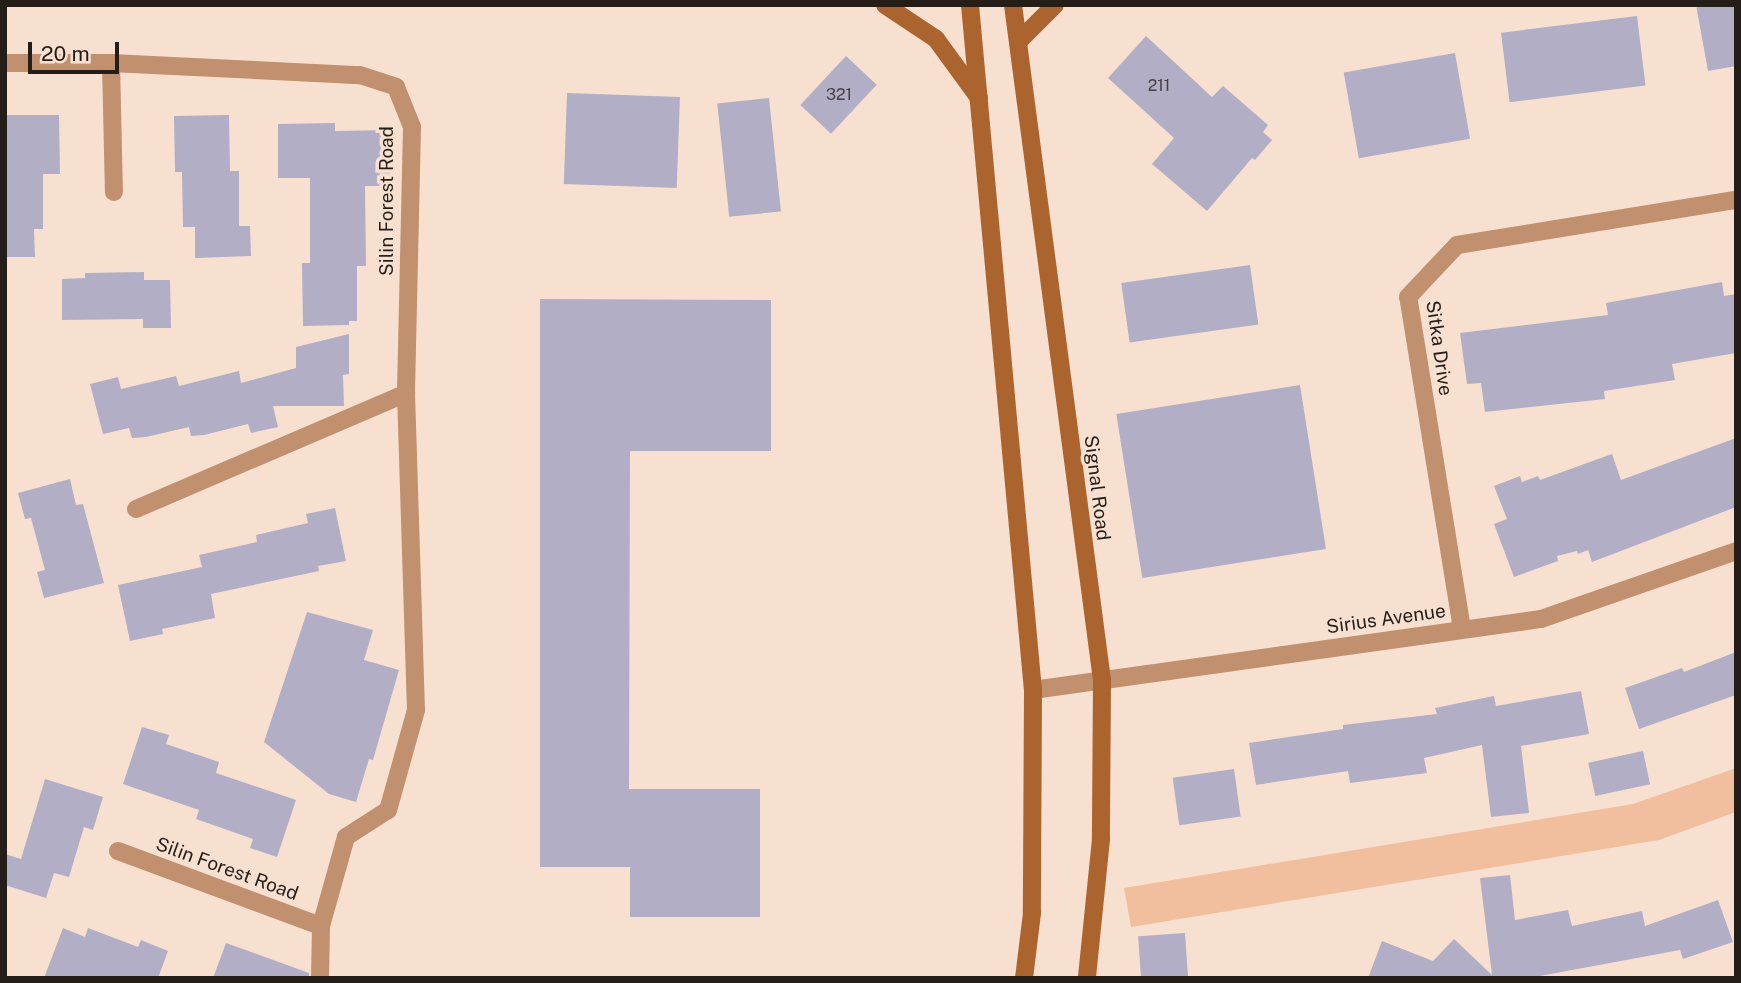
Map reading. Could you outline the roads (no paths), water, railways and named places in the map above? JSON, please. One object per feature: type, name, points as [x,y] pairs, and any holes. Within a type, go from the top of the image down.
[{"type":"street","points":[[885,5],[936,39],[978,98]]},
{"type":"street","points":[[970,5],[1033,690],[1032,913],[1024,978]]},
{"type":"street","name":"Signal Road","points":[[1013,5],[1102,680],[1101,839],[1087,978]]},
{"type":"street","points":[[1018,41],[1055,5]]},
{"type":"street","name":"Silin Forest Road","points":[[5,63],[111,63],[360,75],[396,87],[412,127],[406,393],[416,710],[388,810],[346,837],[321,926],[320,978]]},
{"type":"street","points":[[111,63],[114,192]]},
{"type":"street","name":"Sitka Drive","points":[[1462,629],[1408,297],[1457,245],[1736,200]]},
{"type":"street","points":[[136,509],[406,393]]},
{"type":"street","name":"Sirius Avenue","points":[[1033,690],[1541,619],[1736,551]]},
{"type":"street","name":"Silin Forest Road","points":[[118,851],[321,926]]}]
